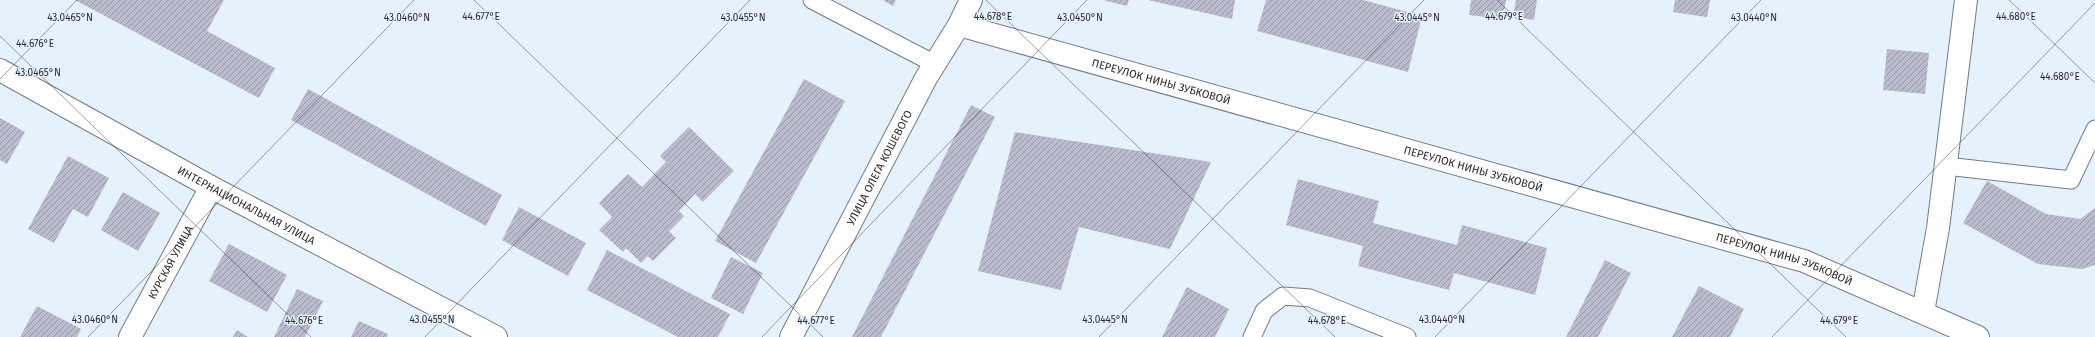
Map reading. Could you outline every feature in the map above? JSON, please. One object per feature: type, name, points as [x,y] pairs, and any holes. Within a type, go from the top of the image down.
[{"type":"street","name":"УЛИЦА ОЛЕГА КОШЕВОГО","points":[[791,337],[935,64],[959,25],[971,0]]},
{"type":"street","points":[[1922,312],[1938,228],[1966,0]]},
{"type":"street","name":"ПЕРЕУЛОК НИНЫ ЗУБКОВОЙ","points":[[959,25],[1804,261],[1978,337]]},
{"type":"street","name":"ИНТЕРНАЦИОНАЛЬНАЯ УЛИЦА","points":[[0,70],[211,187],[496,337]]},
{"type":"street","name":"КУРСКАЯ УЛИЦА","points":[[130,337],[211,187]]},
{"type":"lane","points":[[812,0],[935,64]]},
{"type":"lane","points":[[1946,166],[2071,180],[2095,129]]},
{"type":"lane","points":[[1252,337],[1264,311],[1283,296],[1310,298],[1407,337]]},
{"type":"building","points":[[75,0],[224,0],[207,31],[275,68],[259,98]]},
{"type":"building","points":[[883,0],[896,0],[893,6]]},
{"type":"building","points":[[1103,0],[1129,0],[1127,6]]},
{"type":"building","points":[[1148,0],[1235,0],[1232,19]]},
{"type":"building","points":[[1266,0],[1363,0],[1422,16],[1408,72],[1257,31]]},
{"type":"building","points":[[1471,0],[1506,0],[1503,19],[1469,15]]},
{"type":"building","points":[[1516,0],[1537,0],[1534,20],[1513,17]]},
{"type":"building","points":[[1675,0],[1710,0],[1707,17],[1673,12]]},
{"type":"building","points":[[1887,49],[1929,53],[1925,94],[1883,90]]},
{"type":"building","points":[[804,79],[845,101],[756,263],[715,241]]},
{"type":"building","points":[[308,89],[502,195],[486,226],[291,120]]},
{"type":"building","points":[[971,105],[995,117],[881,337],[852,337]]},
{"type":"building","points":[[0,118],[25,132],[7,164],[0,160]]},
{"type":"building","points":[[689,127],[734,171],[703,202],[695,194],[679,211],[684,216],[669,231],[676,238],[653,261],[648,256],[641,263],[626,248],[623,252],[599,230],[612,217],[599,203],[628,174],[642,187],[666,162],[660,156]]},
{"type":"building","points":[[1015,132],[1211,162],[1170,249],[1079,227],[1061,290],[978,271]]},
{"type":"building","points":[[68,156],[109,178],[88,217],[73,209],[54,243],[28,229]]},
{"type":"building","points":[[1298,179],[1379,201],[1373,223],[1457,245],[1462,225],[1547,248],[1535,295],[1454,273],[1449,290],[1358,266],[1363,246],[1286,225]]},
{"type":"building","points":[[1987,181],[2046,214],[2080,219],[2095,208],[2095,265],[2082,269],[2038,264],[1963,223]]},
{"type":"building","points":[[123,192],[160,213],[138,251],[101,230]]},
{"type":"building","points":[[519,207],[586,243],[568,276],[502,240]]},
{"type":"building","points":[[229,244],[287,275],[267,312],[209,281]]},
{"type":"building","points":[[607,250],[730,314],[718,337],[678,337],[587,290]]},
{"type":"building","points":[[731,257],[763,273],[743,314],[711,298]]},
{"type":"building","points":[[1605,260],[1631,273],[1598,337],[1566,337]]},
{"type":"building","points":[[1699,286],[1744,309],[1730,337],[1672,337]]},
{"type":"building","points":[[1187,287],[1229,309],[1215,337],[1162,337]]},
{"type":"building","points":[[297,289],[323,301],[305,337],[274,337]]},
{"type":"building","points":[[37,306],[81,329],[77,337],[20,337]]},
{"type":"building","points":[[359,321],[388,334],[387,337],[351,337]]},
{"type":"building","points":[[237,330],[248,337],[233,337]]}]
